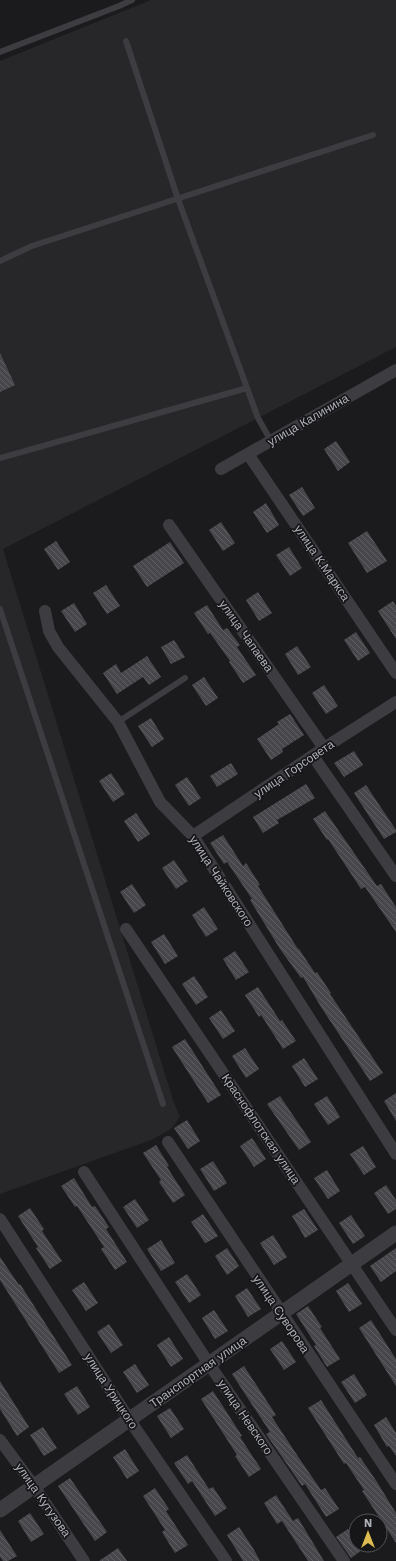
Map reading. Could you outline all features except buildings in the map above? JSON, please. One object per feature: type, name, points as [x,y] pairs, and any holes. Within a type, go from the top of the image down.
[{"type":"street","name":"улица Калинина","points":[[221,470],[271,440],[396,370]]},
{"type":"street","name":"улица К.Маркса","points":[[248,454],[396,673]]},
{"type":"street","name":"улица Чапаева","points":[[168,525],[324,748]]},
{"type":"street","name":"улица Чайковского","points":[[45,611],[49,631],[58,647],[118,722],[160,802],[193,836],[396,1154]]},
{"type":"street","name":"улица Горсовета","points":[[193,836],[324,748],[396,702]]},
{"type":"street","points":[[313,756],[396,876]]},
{"type":"street","name":"Краснофлотская улица","points":[[126,929],[396,1330]]},
{"type":"street","name":"улица Суворова","points":[[168,1142],[281,1314],[396,1484]]},
{"type":"street","name":"улица Невского","points":[[84,1172],[209,1364],[344,1561]]},
{"type":"street","name":"улица Урицкого","points":[[0,1219],[129,1419],[226,1561]]},
{"type":"street","name":"Транспортная улица","points":[[0,1510],[396,1233]]},
{"type":"street","name":"улица Кутузова","points":[[0,1440],[34,1486],[84,1561]]},
{"type":"lane","points":[[0,52],[132,0]]},
{"type":"lane","points":[[126,41],[178,199],[258,418],[271,440]]},
{"type":"lane","points":[[0,262],[32,246],[373,135]]},
{"type":"lane","points":[[0,458],[247,388]]},
{"type":"lane","points":[[0,609],[163,1104]]},
{"type":"lane","points":[[118,722],[185,678]]},
{"type":"shaded area","points":[[151,0],[396,0],[396,347],[3,549],[173,1100],[180,1117],[171,1129],[151,1140],[0,1194],[0,61]]}]
